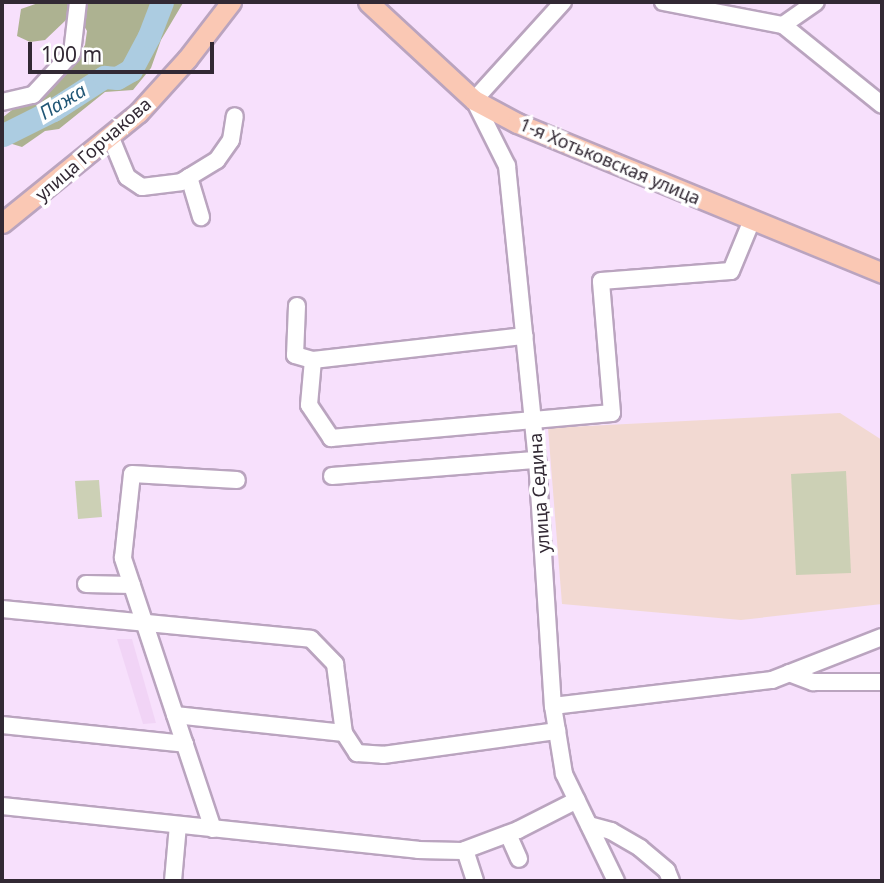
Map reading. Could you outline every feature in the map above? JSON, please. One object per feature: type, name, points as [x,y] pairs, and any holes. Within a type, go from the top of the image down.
[{"type":"main road","name":"улица Горчакова","points":[[2,223],[111,138],[164,87],[231,2]]},
{"type":"main road","name":"1-я Хотьковская улица","points":[[368,2],[474,100],[517,123],[882,273]]},
{"type":"street","points":[[2,102],[33,95],[72,53],[78,2]]},
{"type":"street","points":[[474,100],[563,2]]},
{"type":"street","points":[[663,2],[783,25],[882,105]]},
{"type":"street","points":[[783,25],[816,2]]},
{"type":"street","name":"улица Седина","points":[[474,100],[507,166],[537,460],[554,706],[564,774],[616,881]]},
{"type":"street","points":[[111,138],[127,177],[142,187],[181,182],[217,160],[231,140],[235,117]]},
{"type":"street","points":[[189,177],[201,217]]},
{"type":"street","points":[[313,360],[309,405],[331,438],[612,413],[601,281],[730,271],[752,220]]},
{"type":"street","points":[[297,306],[295,355],[313,360],[524,336]]},
{"type":"street","points":[[332,476],[537,460]]},
{"type":"street","points":[[213,829],[123,558],[132,474],[237,480]]},
{"type":"street","points":[[86,584],[132,585]]},
{"type":"street","points":[[2,609],[311,639],[335,664],[344,733],[357,753],[383,755],[557,731]]},
{"type":"street","points":[[554,706],[772,680],[882,637]]},
{"type":"street","points":[[789,673],[813,682],[882,682]]},
{"type":"street","points":[[176,715],[344,733]]},
{"type":"street","points":[[2,725],[185,744]]},
{"type":"street","points":[[2,806],[418,850],[465,850],[508,834],[576,800]]},
{"type":"street","points":[[173,881],[178,825]]},
{"type":"street","points":[[589,825],[611,831],[640,848],[667,871],[671,881]]},
{"type":"street","points":[[508,834],[519,859]]},
{"type":"street","points":[[465,850],[475,881]]},
{"type":"shaded area","points":[[840,413],[882,440],[882,604],[741,620],[562,604],[548,428]]},
{"type":"shaded area","points":[[117,639],[132,639],[156,723],[143,724]]},
{"type":"green space","points":[[41,2],[183,3],[161,40],[151,68],[133,90],[105,92],[59,129],[45,131],[22,147],[9,143],[3,131],[2,118],[78,57],[85,45],[87,31],[80,19],[66,20],[45,40],[30,42],[17,36],[21,9]]},
{"type":"green space","points":[[846,471],[851,573],[796,575],[791,474]]},
{"type":"green space","points":[[99,480],[102,517],[78,519],[75,481]]},
{"type":"waterway","name":"Пажа","points":[[3,135],[53,110],[104,77],[117,78],[131,70],[149,36],[162,2]]}]
